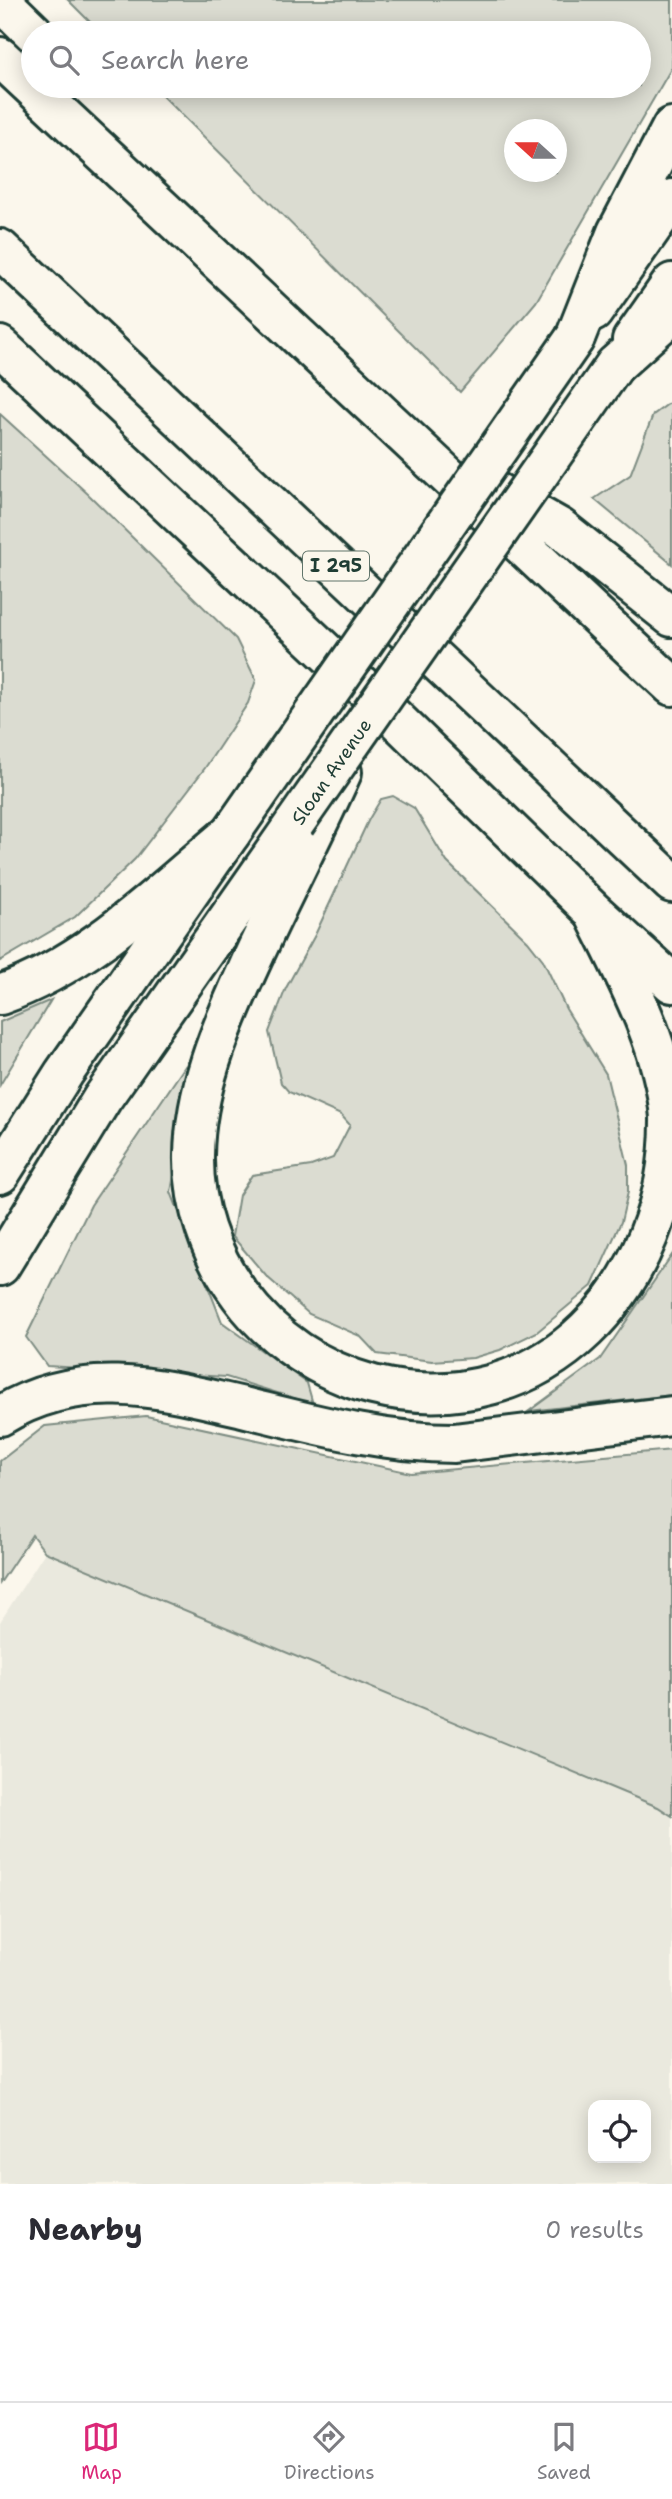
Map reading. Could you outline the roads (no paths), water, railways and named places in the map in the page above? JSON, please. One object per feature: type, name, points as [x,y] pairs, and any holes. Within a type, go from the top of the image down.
[{"type":"main road","points":[[1,0],[22,21]]},
{"type":"main road","points":[[0,57],[21,77]]},
{"type":"main road","points":[[43,98],[672,686]]},
{"type":"main road","points":[[70,98],[91,143]]},
{"type":"main road","points":[[575,338],[617,232],[672,127]]},
{"type":"main road","points":[[0,1174],[64,1073],[672,199]]},
{"type":"main road","name":"I 295","points":[[0,249],[672,883]]},
{"type":"main road","name":"Sloan Avenue","points":[[0,1266],[102,1099],[305,829],[363,727],[672,283]]},
{"type":"main road","points":[[615,365],[672,314]]},
{"type":"main road","points":[[7,355],[364,688],[593,911],[672,983]]},
{"type":"main road","points":[[424,453],[561,528],[672,617]]},
{"type":"main road","points":[[305,829],[267,926],[218,1038],[199,1109],[195,1134],[195,1179],[201,1214],[211,1242],[224,1272],[243,1299],[277,1335],[304,1355],[365,1383],[397,1390],[447,1392],[480,1387],[528,1371],[558,1355],[598,1324],[631,1284],[649,1252],[662,1216],[670,1177],[670,1114],[655,1046],[593,911]]},
{"type":"main road","points":[[0,995],[46,975],[90,948],[231,833]]},
{"type":"main road","points":[[0,1416],[19,1404],[61,1389],[120,1384],[169,1390],[353,1432],[421,1443],[454,1443],[672,1416]]}]
